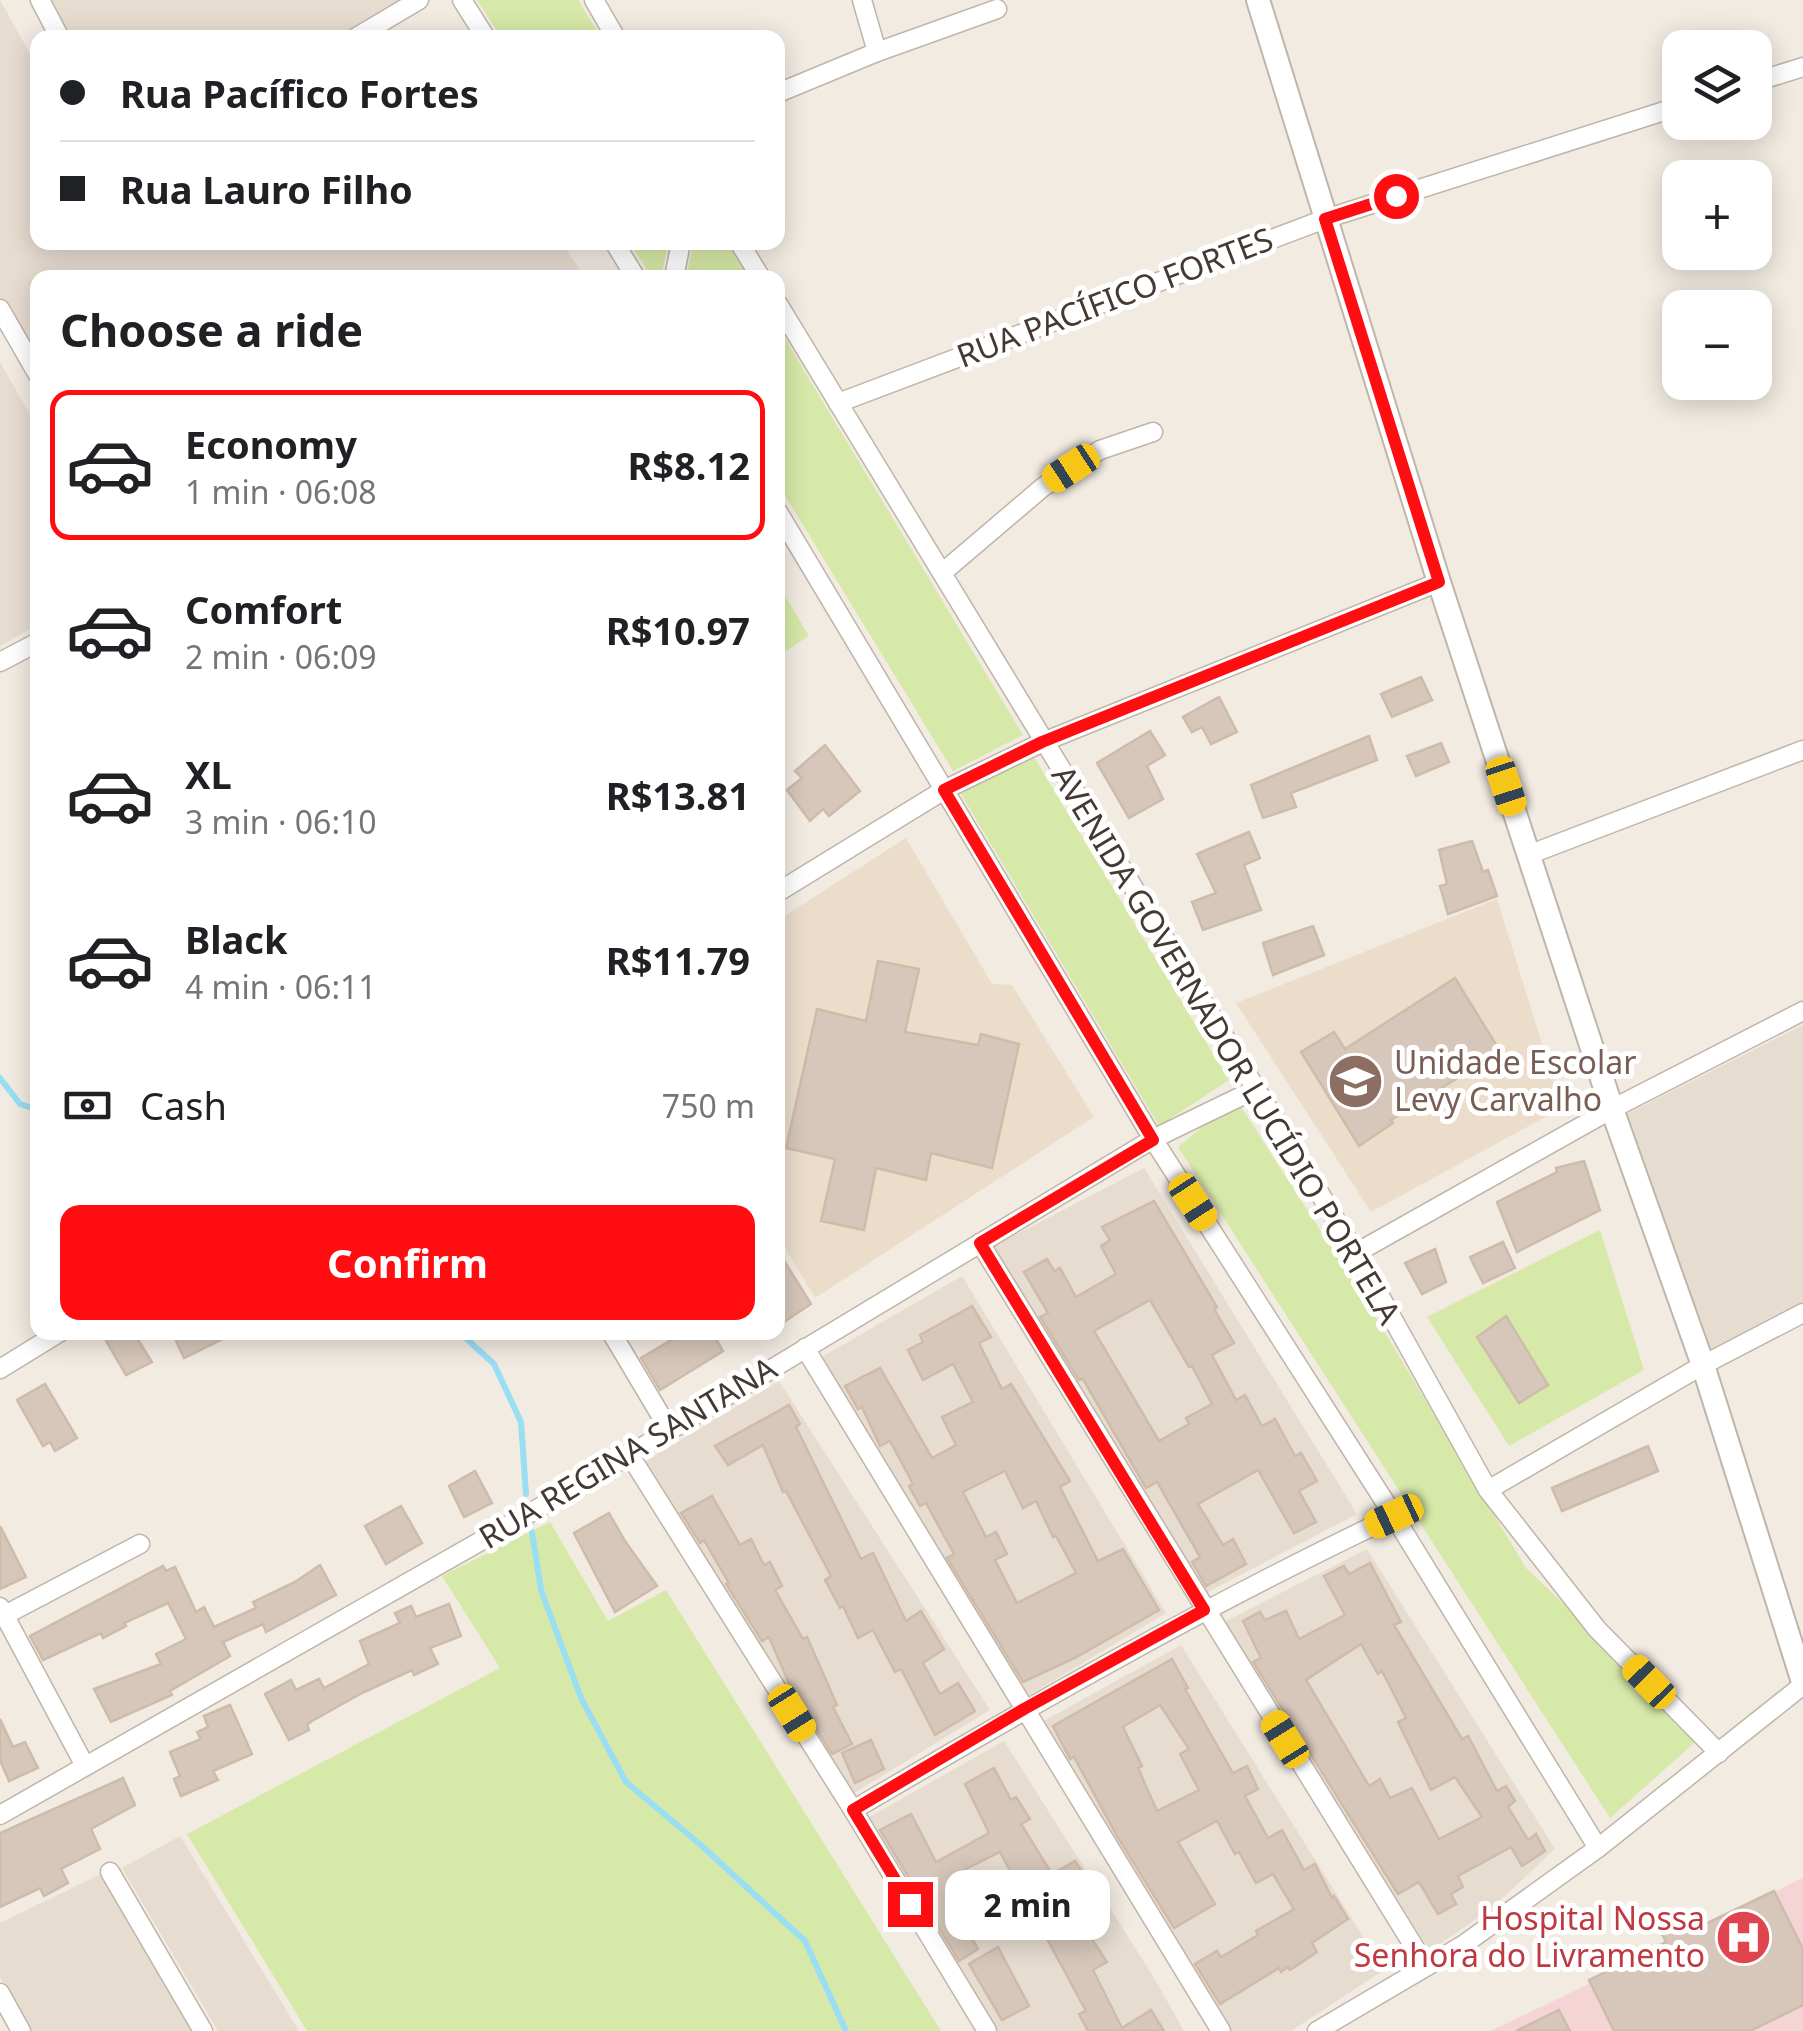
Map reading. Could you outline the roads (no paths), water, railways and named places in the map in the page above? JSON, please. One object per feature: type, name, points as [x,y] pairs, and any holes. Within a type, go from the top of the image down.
[{"type":"street","points":[[40,0],[56,30]]},
{"type":"street","points":[[368,30],[419,0]]},
{"type":"street","points":[[462,0],[481,30]]},
{"type":"street","points":[[594,0],[611,30]]},
{"type":"street","points":[[862,0],[877,52]]},
{"type":"street","points":[[1258,0],[1439,582],[1612,1109],[1703,1365],[1803,1684],[1598,1848],[1463,1945],[1317,2031]]},
{"type":"street","points":[[785,90],[997,9]]},
{"type":"street","points":[[1772,76],[1803,66]]},
{"type":"street","name":"RUA PACÍFICO FORTES","points":[[838,403],[1325,219],[1662,112]]},
{"type":"street","points":[[0,309],[30,360]]},
{"type":"street","name":"AVENIDA GOVERNADOR LUCÍDIO PORTELA","points":[[785,316],[1356,1253],[1488,1490],[1597,1629],[1718,1752]]},
{"type":"street","points":[[942,573],[1043,487],[1100,450],[1153,432]]},
{"type":"street","points":[[785,524],[1153,1140],[1394,1516],[1598,1848]]},
{"type":"street","points":[[785,888],[944,790],[1042,742],[1439,582]]},
{"type":"street","points":[[0,662],[30,646]]},
{"type":"street","points":[[1528,855],[1803,750]]},
{"type":"street","points":[[1356,1253],[1612,1109],[1803,1011]]},
{"type":"street","name":"RUA REGINA SANTANA","points":[[0,1815],[670,1430],[1153,1140],[1254,1090]]},
{"type":"street","points":[[980,1243],[1426,1966]]},
{"type":"street","points":[[1488,1490],[1703,1365],[1803,1312]]},
{"type":"street","points":[[0,1369],[47,1340]]},
{"type":"street","points":[[617,1340],[670,1430]]},
{"type":"street","points":[[805,1348],[1221,2031]]},
{"type":"street","points":[[629,1454],[987,2031]]},
{"type":"street","points":[[853,1810],[1024,1709],[1204,1610],[1394,1516]]},
{"type":"street","points":[[84,1764],[2,1611],[140,1544]]},
{"type":"street","points":[[110,1872],[203,2031]]},
{"type":"street","points":[[0,1993],[21,2031]]},
{"type":"waterway","points":[[0,1078],[20,1104],[30,1107]]},
{"type":"waterway","points":[[468,1340],[494,1364],[521,1422],[526,1494]]},
{"type":"waterway","points":[[532,1532],[541,1590],[581,1698],[626,1782],[805,1941],[846,2031]]},
{"type":"place","name":"Unidade Escolar Levy Carvalho","points":[[1355,1081]]},
{"type":"place","name":"Hospital Nossa Senhora do Livramento","points":[[1744,1937]]}]
